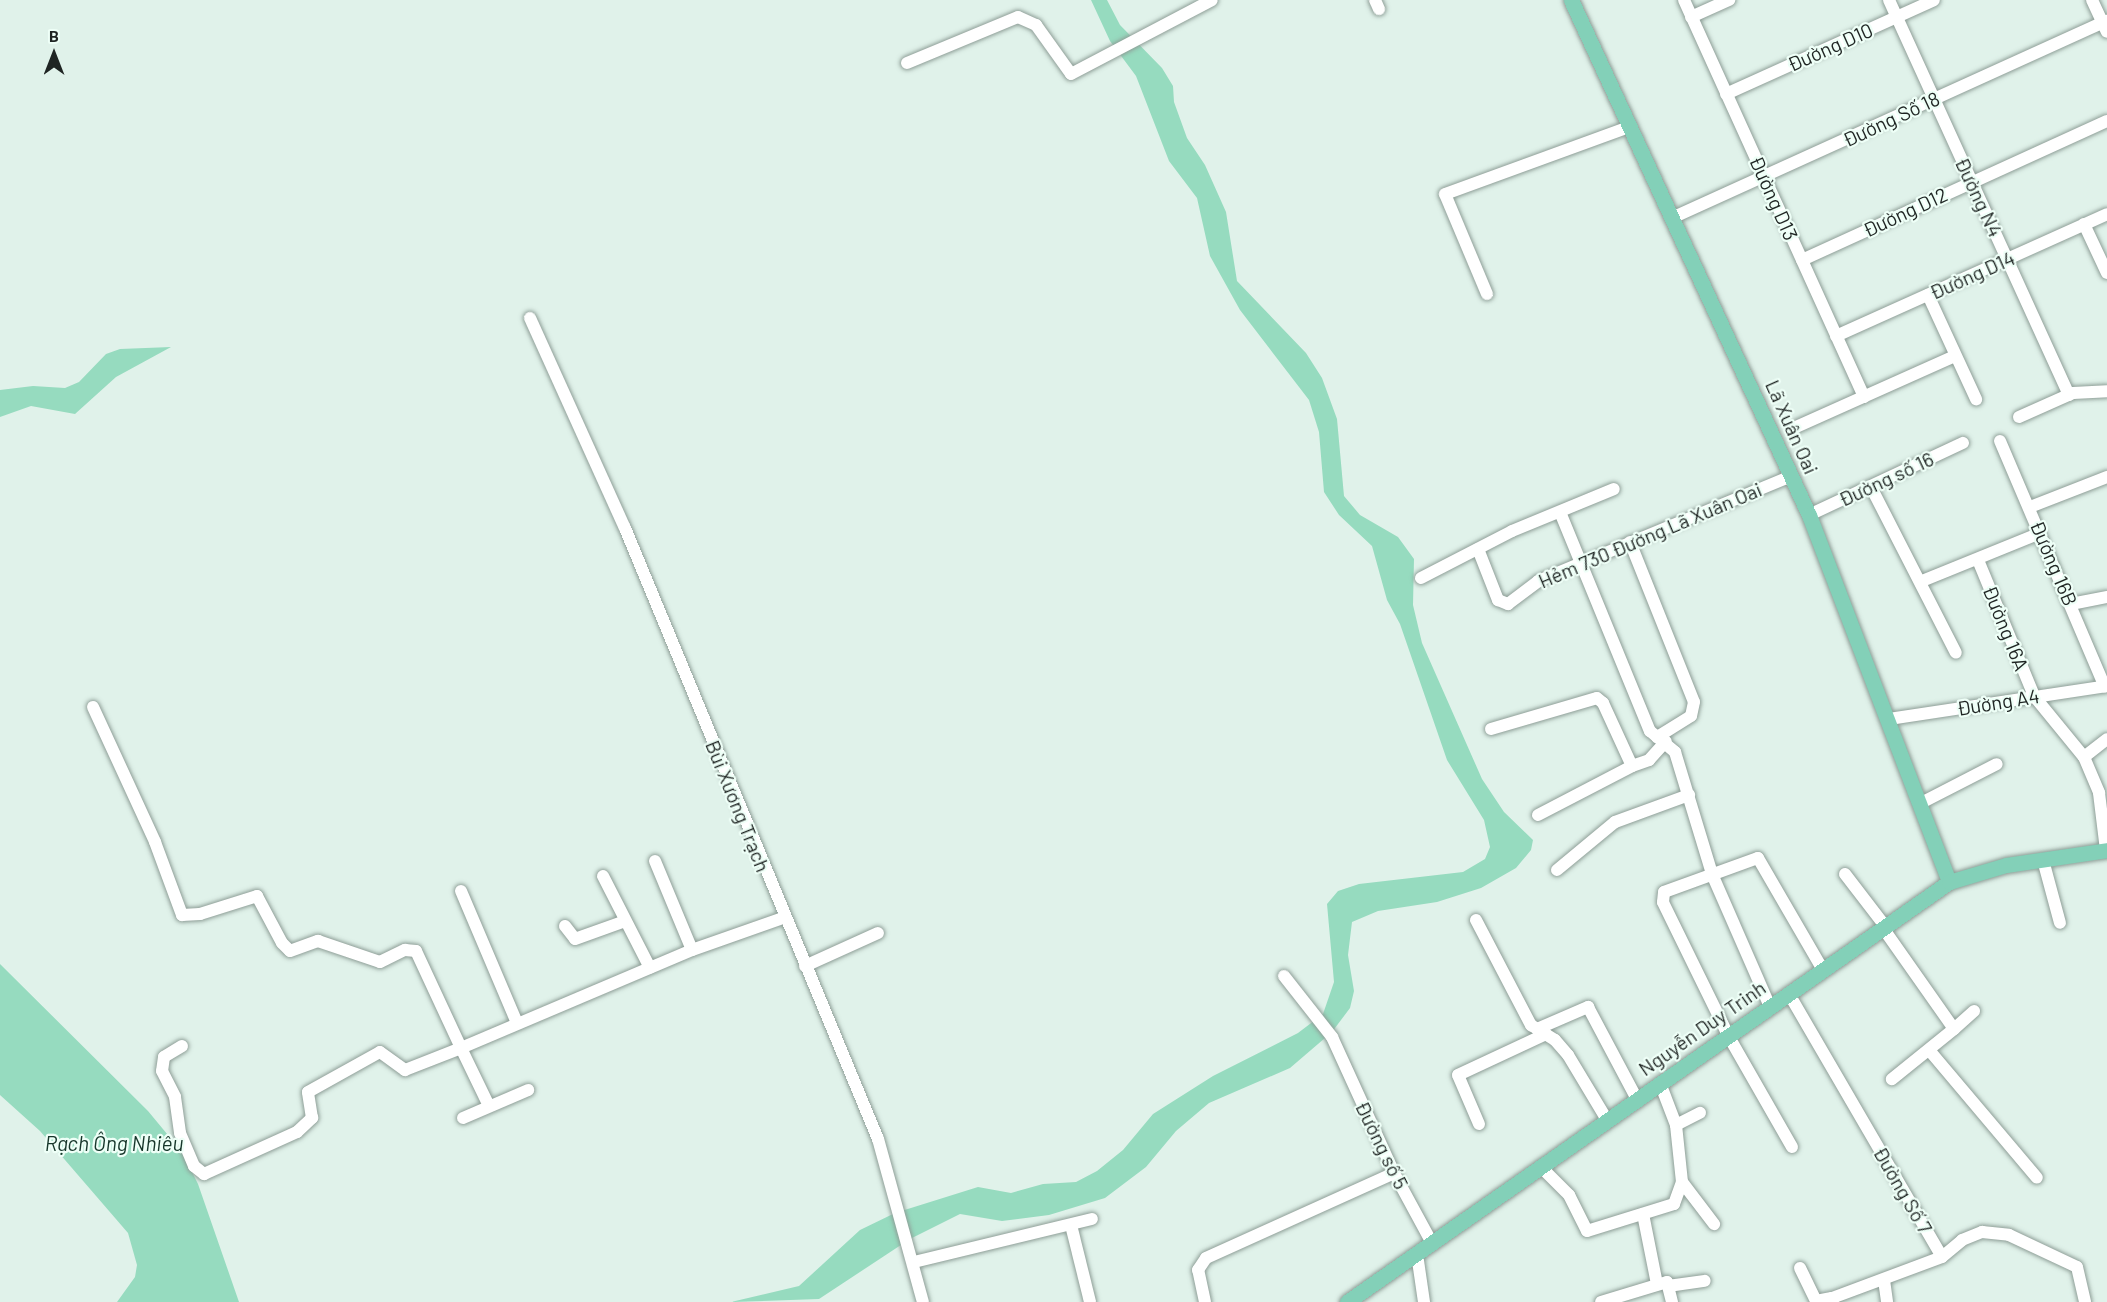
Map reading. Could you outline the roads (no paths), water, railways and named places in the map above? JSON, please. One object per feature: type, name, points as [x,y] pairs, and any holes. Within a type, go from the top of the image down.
[{"type":"main road","name":"Lã Xuân Oai","points":[[1571,0],[1629,127],[1674,217],[1809,515],[1889,719],[1949,882]]},
{"type":"main road","name":"Nguyễn Duy Trinh","points":[[1347,1302],[1949,882],[2006,865],[2107,850]]},
{"type":"street","points":[[907,63],[1018,17],[1036,25],[1068,73],[1212,0]]},
{"type":"street","name":"Đường D13","points":[[1684,0],[1864,397]]},
{"type":"street","points":[[1691,17],[1729,0]]},
{"type":"street","name":"Đường N4","points":[[1889,0],[2069,395]]},
{"type":"street","name":"Đường D10","points":[[1726,94],[1934,0]]},
{"type":"street","points":[[2092,0],[2106,26]]},
{"type":"street","name":"Đường Số 18","points":[[1674,217],[1934,99],[2106,26]]},
{"type":"street","name":"Đường D12","points":[[1802,260],[2107,121]]},
{"type":"street","points":[[1487,294],[1445,194],[1629,127]]},
{"type":"street","name":"Đường D14","points":[[1836,336],[2107,214]]},
{"type":"street","points":[[2084,224],[2107,273]]},
{"type":"street","points":[[1928,295],[1976,399]]},
{"type":"street","name":"Bùi Xương Trạch","points":[[530,318],[625,528],[783,918],[878,1139],[923,1302]]},
{"type":"street","points":[[1796,427],[1955,356]]},
{"type":"street","points":[[2019,417],[2069,395],[2107,391]]},
{"type":"street","name":"Đường 16B","points":[[2000,441],[2106,686]]},
{"type":"street","name":"Đường số 16","points":[[1809,515],[1964,443]]},
{"type":"street","name":"Hẻm 730 Đường Lã Xuân Oai","points":[[1478,549],[1498,600],[1503,604],[1512,602],[1538,581],[1792,476]]},
{"type":"street","points":[[2030,507],[2107,477]]},
{"type":"street","points":[[1871,487],[1922,581],[1956,653]]},
{"type":"street","points":[[1421,578],[1478,549],[1614,489]]},
{"type":"street","points":[[1560,512],[1650,731],[1675,752],[1712,874],[1770,1007]]},
{"type":"street","points":[[1922,581],[2040,533]]},
{"type":"street","points":[[1538,815],[1632,766],[1649,760],[1662,739],[1691,716],[1694,702],[1630,542]]},
{"type":"street","name":"Đường 16A","points":[[1978,560],[2034,696],[2084,757],[2099,794],[2107,850]]},
{"type":"street","points":[[2071,604],[2107,597]]},
{"type":"street","name":"Đường A4","points":[[1889,719],[2106,686]]},
{"type":"street","points":[[1491,729],[1597,698],[1603,703],[1632,766]]},
{"type":"street","points":[[93,707],[154,842],[182,915],[200,914],[257,896],[282,943],[290,951],[318,941],[380,962],[405,950],[416,951],[489,1106]]},
{"type":"street","points":[[2084,757],[2107,739]]},
{"type":"street","points":[[1921,803],[1997,764]]},
{"type":"street","points":[[1557,870],[1615,822],[1689,795]]},
{"type":"street","points":[[1792,1147],[1729,1037],[1662,896],[1753,858],[1760,860],[1823,970]]},
{"type":"street","points":[[2043,860],[2060,923]]},
{"type":"street","points":[[654,861],[692,950]]},
{"type":"street","points":[[1845,874],[1954,1029]]},
{"type":"street","points":[[603,876],[650,968]]},
{"type":"street","points":[[461,891],[517,1023]]},
{"type":"street","points":[[182,1046],[164,1057],[162,1071],[175,1097],[180,1133],[194,1166],[204,1174],[297,1132],[312,1118],[308,1092],[380,1052],[405,1070],[692,950],[783,918]]},
{"type":"street","points":[[1476,920],[1542,1032],[1575,1064],[1607,1120]]},
{"type":"street","points":[[565,926],[575,939],[624,921]]},
{"type":"street","points":[[805,966],[878,933]]},
{"type":"street","name":"Đường số 5","points":[[1284,976],[1334,1041],[1394,1173],[1432,1243]]},
{"type":"street","name":"Đường Số 7","points":[[1789,994],[1942,1257],[1962,1240],[1982,1232],[2009,1235],[2077,1267],[2085,1302]]},
{"type":"street","points":[[1479,1124],[1458,1075],[1588,1007],[1638,1099]]},
{"type":"street","points":[[1892,1079],[1974,1011]]},
{"type":"street","points":[[1929,1050],[2037,1178]]},
{"type":"street","points":[[1541,1167],[1569,1195],[1587,1231],[1674,1204],[1682,1182],[1676,1125],[1660,1083]]},
{"type":"street","points":[[463,1118],[528,1090]]},
{"type":"street","points":[[1676,1125],[1700,1113]]},
{"type":"street","points":[[1205,1302],[1198,1270],[1206,1258],[1394,1173]]},
{"type":"street","points":[[1682,1182],[1714,1224]]},
{"type":"street","points":[[1643,1214],[1664,1284],[1672,1302]]},
{"type":"street","points":[[912,1256],[1092,1219]]},
{"type":"street","points":[[1071,1225],[1090,1302]]},
{"type":"street","points":[[1417,1254],[1424,1302]]},
{"type":"street","points":[[1800,1268],[1816,1301],[1832,1300],[1942,1257]]},
{"type":"street","points":[[1884,1280],[1887,1302]]},
{"type":"street","points":[[1601,1302],[1664,1284],[1705,1281]]},
{"type":"water","points":[[1091,0],[1107,0],[1120,25],[1162,68],[1173,86],[1174,102],[1187,138],[1205,165],[1226,212],[1237,281],[1306,353],[1322,378],[1337,419],[1344,496],[1360,515],[1398,537],[1414,559],[1413,605],[1422,643],[1482,779],[1504,812],[1533,840],[1531,850],[1516,868],[1481,888],[1437,902],[1378,911],[1352,922],[1348,955],[1354,991],[1350,1008],[1332,1032],[1290,1068],[1209,1103],[1176,1131],[1146,1167],[1105,1198],[1049,1215],[1002,1221],[960,1214],[910,1239],[819,1299],[731,1302],[799,1286],[860,1230],[895,1213],[978,1187],[1011,1193],[1043,1184],[1076,1182],[1097,1171],[1123,1150],[1153,1114],[1213,1076],[1298,1033],[1323,1014],[1334,982],[1327,904],[1338,891],[1359,884],[1463,872],[1485,859],[1490,847],[1484,820],[1447,760],[1400,624],[1387,600],[1372,546],[1339,515],[1324,492],[1319,432],[1309,400],[1240,310],[1210,256],[1197,198],[1169,161],[1136,76],[1110,41]]},
{"type":"water","points":[[171,347],[116,377],[75,414],[31,406],[0,417],[0,390],[33,386],[65,388],[79,382],[106,354],[120,349]]},
{"type":"water","name":"Rạch Ông Nhiêu","points":[[0,964],[148,1111],[182,1152],[198,1184],[239,1302],[117,1302],[135,1277],[137,1265],[128,1233],[40,1131],[0,1095]]}]
